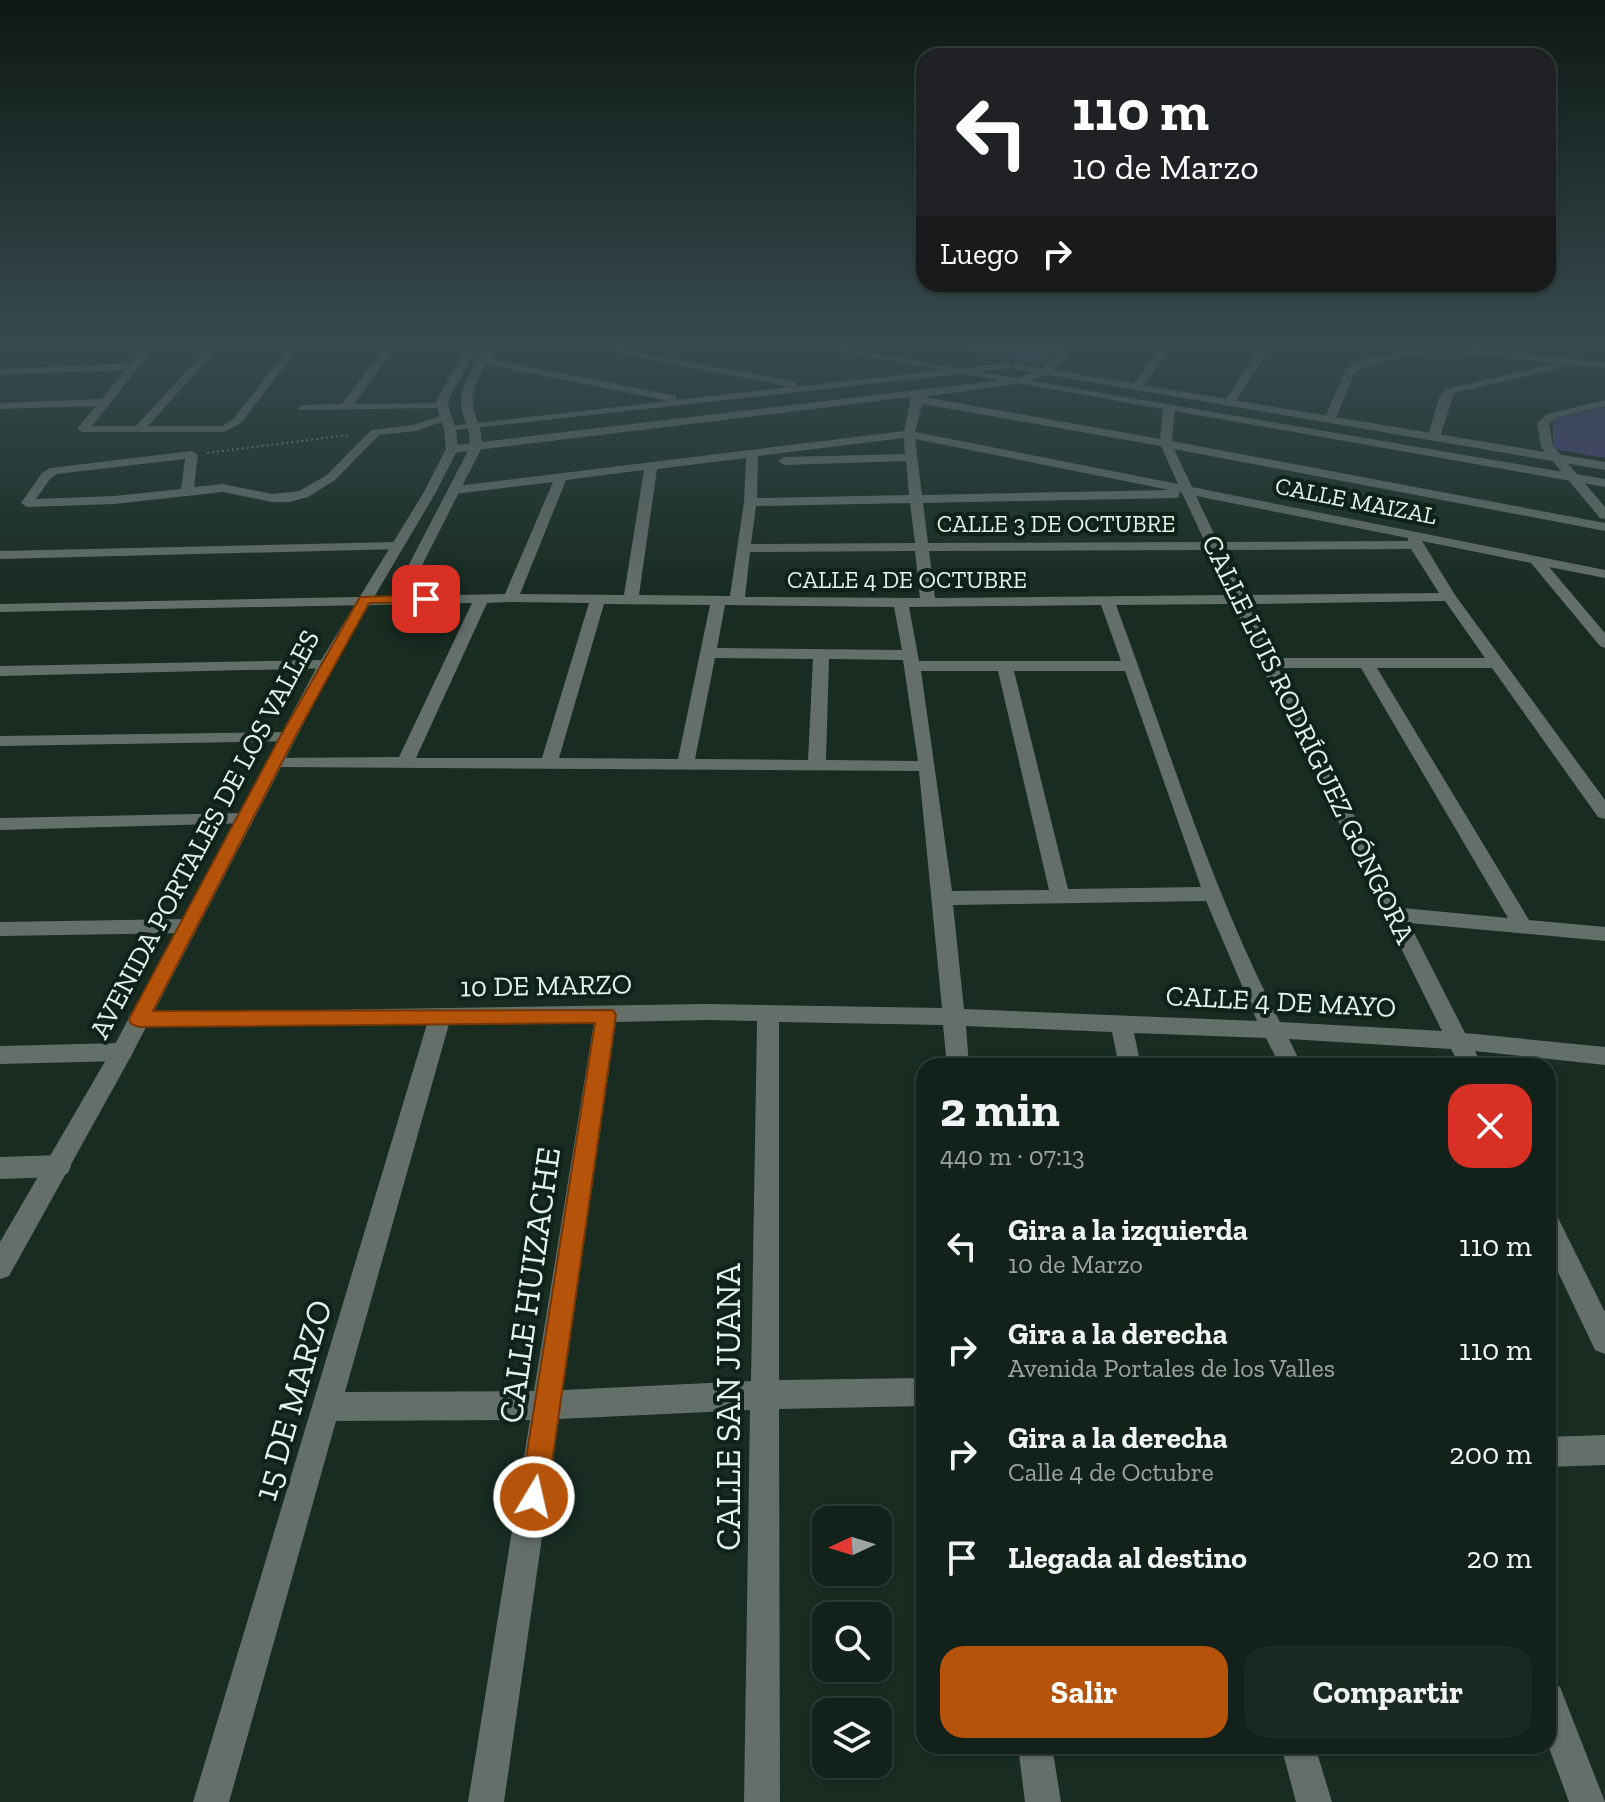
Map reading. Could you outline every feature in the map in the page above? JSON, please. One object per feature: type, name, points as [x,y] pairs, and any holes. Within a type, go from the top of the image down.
[{"type":"street","points":[[85,425],[83,429],[86,431],[195,431],[224,429],[230,425]]},
{"type":"street","points":[[138,430],[142,425]]},
{"type":"street","points":[[187,491],[192,455],[64,470],[46,476],[27,503],[114,500],[240,488],[263,496],[290,498],[327,480],[351,462],[375,432],[425,425]]},
{"type":"street","points":[[447,425],[452,449],[669,425]]},
{"type":"street","points":[[470,425],[492,425]]},
{"type":"street","points":[[911,425],[909,434],[928,602]]},
{"type":"street","points":[[1066,425],[1605,527]]},
{"type":"street","points":[[1166,444],[1168,425]]},
{"type":"street","points":[[1273,425],[1605,483]]},
{"type":"street","points":[[1361,425],[1605,466]]},
{"type":"street","points":[[1434,437],[1437,425]]},
{"type":"street","points":[[1545,425],[1547,447],[1605,515]]},
{"type":"street","points":[[398,599],[476,447],[476,427]]},
{"type":"street","points":[[162,458],[195,431]]},
{"type":"street","name":"CALLE MAIZAL","points":[[752,457],[909,434],[1415,540],[1605,574]]},
{"type":"street","name":"CALLE LUIS RODRÍGUEZ GÓNGORA","points":[[1166,444],[1268,663],[1467,1058]]},
{"type":"street","name":"AVENIDA PORTALES DE LOS VALLES","points":[[0,1267],[122,1052],[326,665],[430,492],[452,449]]},
{"type":"street","points":[[454,490],[752,457],[913,457]]},
{"type":"street","points":[[737,602],[750,502],[752,457]]},
{"type":"street","points":[[631,600],[651,466]]},
{"type":"street","points":[[511,598],[561,477]]},
{"type":"street","points":[[750,502],[1154,496],[1191,492]]},
{"type":"street","points":[[1415,540],[1449,597],[1605,813]]},
{"type":"street","name":"CALLE 3 DE OCTUBRE","points":[[744,548],[1214,545],[1415,540]]},
{"type":"street","points":[[0,555],[395,546]]},
{"type":"street","points":[[1536,560],[1605,643]]},
{"type":"street","name":"CALLE 4 DE OCTUBRE","points":[[0,608],[482,598],[901,603],[1449,597]]},
{"type":"street","points":[[405,763],[482,598]]},
{"type":"street","points":[[1107,600],[1213,894],[1258,1001],[1287,1058]]},
{"type":"street","points":[[549,764],[597,601]]},
{"type":"street","points":[[686,763],[718,602]]},
{"type":"street","points":[[901,603],[943,898],[957,1058]]},
{"type":"street","points":[[708,653],[1005,666],[1130,666]]},
{"type":"street","points":[[817,765],[821,656]]},
{"type":"street","points":[[1268,663],[1497,663]]},
{"type":"street","points":[[0,671],[326,665]]},
{"type":"street","points":[[1367,665],[1522,925]]},
{"type":"street","points":[[1005,666],[1060,896]]},
{"type":"street","points":[[0,741],[287,737]]},
{"type":"street","points":[[276,762],[925,766]]},
{"type":"street","points":[[0,824],[243,819]]},
{"type":"street","points":[[943,898],[1213,894]]},
{"type":"street","points":[[1395,915],[1605,934]]},
{"type":"street","points":[[0,929],[186,926]]},
{"type":"street","name":"10 DE MARZO","points":[[139,1019],[768,1013],[954,1017]]},
{"type":"street","name":"CALLE SAN JUANA","points":[[762,1802],[768,1013]]},
{"type":"street","name":"CALLE HUIZACHE","points":[[486,1802],[606,1015]]},
{"type":"street","name":"15 DE MARZO","points":[[211,1802],[440,1016]]},
{"type":"street","name":"CALLE 4 DE MAYO","points":[[954,1017],[1121,1022],[1459,1041],[1605,1056]]},
{"type":"street","points":[[1121,1022],[1128,1058]]},
{"type":"street","points":[[0,1055],[122,1052]]},
{"type":"street","points":[[0,1168],[59,1166]]},
{"type":"street","points":[[1556,1240],[1605,1341]]},
{"type":"street","points":[[328,1407],[548,1405],[763,1395],[916,1392]]},
{"type":"street","points":[[1556,1452],[1605,1450]]},
{"type":"street","points":[[1556,1720],[1587,1802]]},
{"type":"street","points":[[1036,1754],[1043,1802]]},
{"type":"street","points":[[1300,1754],[1314,1802]]},
{"type":"path","points":[[192,455],[375,432]]},
{"type":"shaded area","points":[[1553,425],[1605,425],[1605,458],[1553,449]]},
{"type":"route","points":[[426,599],[365,599],[287,737],[139,1019],[606,1015],[534,1497]]}]
